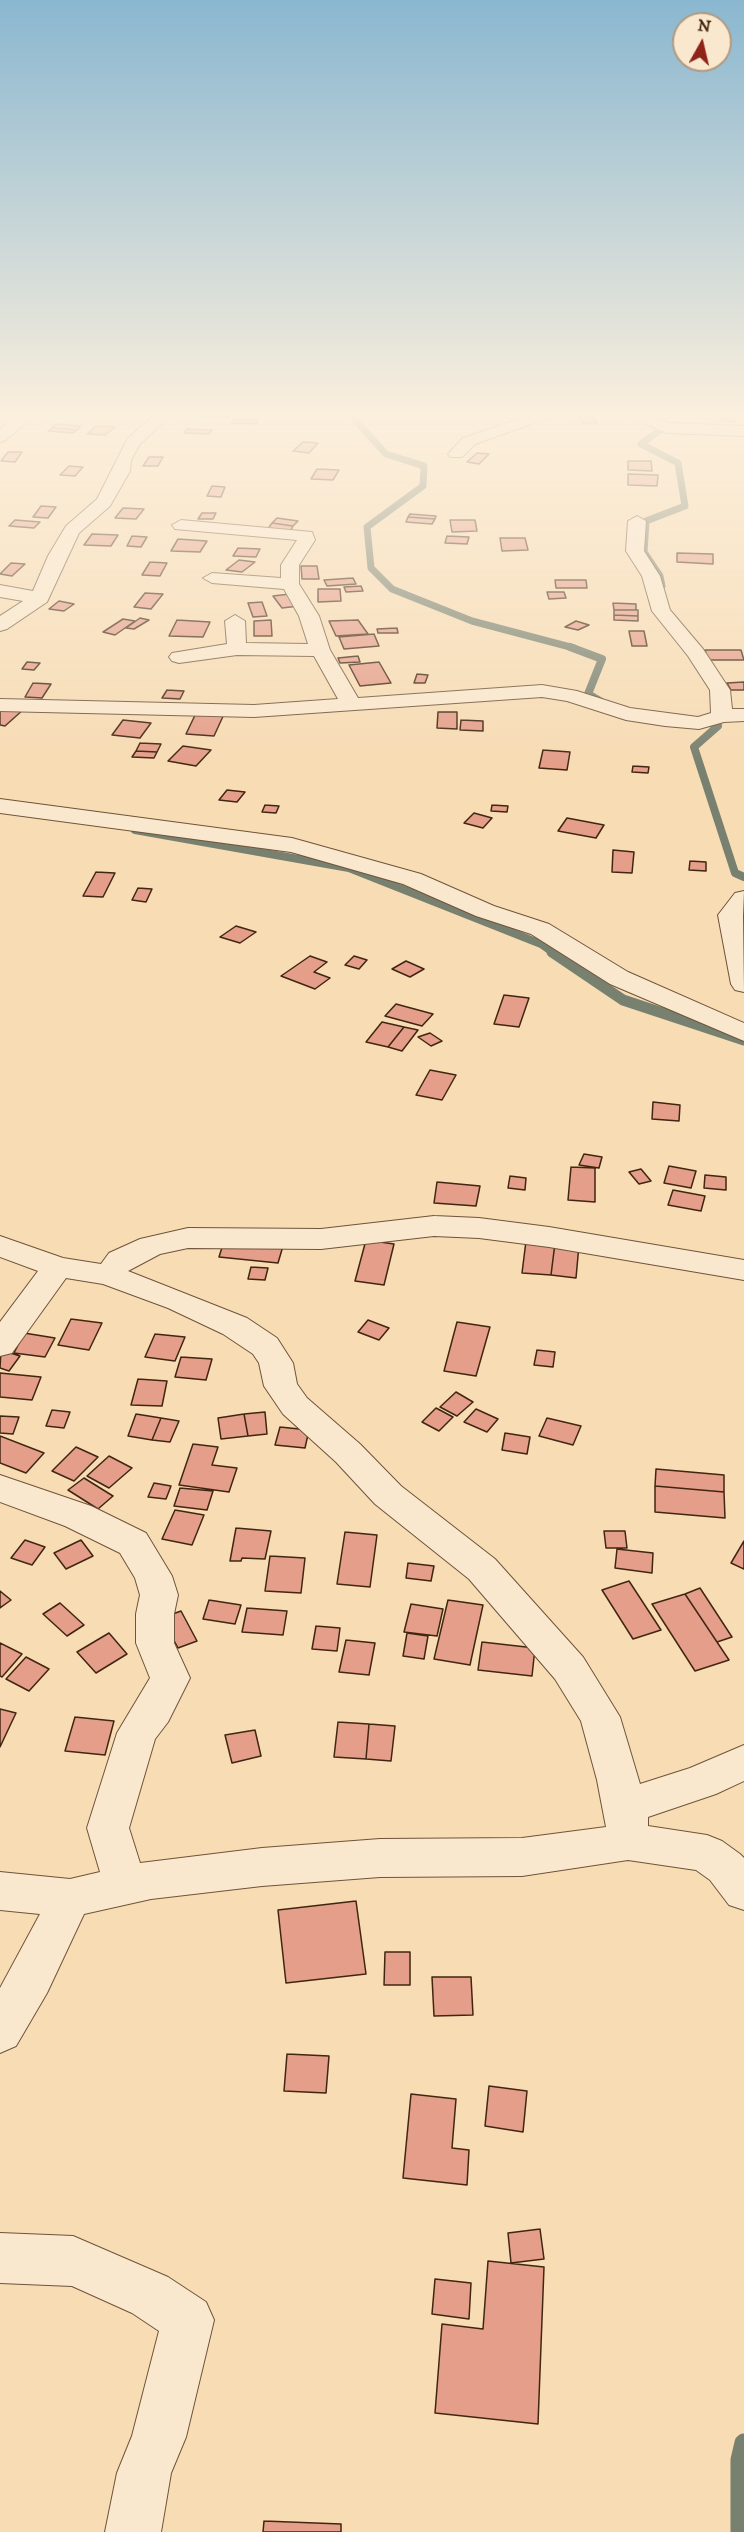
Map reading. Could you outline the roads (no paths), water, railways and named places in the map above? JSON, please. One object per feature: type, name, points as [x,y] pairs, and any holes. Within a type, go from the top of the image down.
[{"type":"street","points":[[0,625],[40,598],[57,556],[71,531]]},
{"type":"street","points":[[251,531],[306,536],[306,540],[290,565],[290,584],[309,616],[320,650],[341,682],[351,704]]},
{"type":"street","points":[[636,531],[635,551],[651,576],[661,610],[696,653],[720,690],[722,716]]},
{"type":"street","points":[[212,578],[290,584]]},
{"type":"street","points":[[0,591],[40,598]]},
{"type":"street","points":[[235,621],[237,649]]},
{"type":"street","points":[[179,657],[237,649],[320,650]]},
{"type":"street","points":[[0,705],[128,706],[254,711],[305,710],[351,704],[542,691],[570,695],[626,714],[665,720],[699,723],[722,716],[744,714]]},
{"type":"street","points":[[0,806],[292,844],[380,869],[412,879],[485,911],[540,929],[619,978],[744,1033]]},
{"type":"street","points":[[744,898],[730,915],[744,984]]},
{"type":"street","points":[[110,1275],[120,1260],[151,1246],[188,1238],[321,1239],[434,1226],[478,1228],[560,1239],[744,1270]]},
{"type":"street","points":[[0,1246],[58,1267],[110,1275],[179,1301],[235,1326],[265,1346],[276,1363],[281,1386],[295,1406],[348,1453],[388,1495],[482,1569],[569,1668],[600,1718],[626,1824],[668,1846],[707,1854],[725,1867],[744,1891]]},
{"type":"street","points":[[0,1345],[58,1267]]},
{"type":"street","points":[[0,1488],[78,1516],[133,1543],[153,1576],[159,1595],[155,1614],[155,1643],[170,1678],[154,1710],[136,1733],[108,1828],[125,1885]]},
{"type":"street","points":[[0,1891],[70,1898],[125,1885],[262,1868],[380,1858],[522,1857],[626,1824],[701,1782],[744,1762]]},
{"type":"street","points":[[0,2031],[31,1978],[70,1898]]},
{"type":"street","points":[[0,2258],[73,2261],[150,2295],[188,2320],[159,2437],[144,2473],[133,2532]]},
{"type":"waterway","points":[[367,531],[371,568],[392,589],[472,621],[574,648]]},
{"type":"waterway","points":[[645,531],[644,552],[660,576],[662,586]]},
{"type":"waterway","points":[[570,647],[602,659],[588,694],[603,703]]},
{"type":"waterway","points":[[703,720],[718,726],[694,747],[735,873],[744,877]]},
{"type":"waterway","points":[[135,830],[349,868],[541,944],[554,953]]},
{"type":"waterway","points":[[552,952],[623,1000],[744,1040]]},
{"type":"waterway","points":[[740,2532],[740,2460],[744,2443]]}]
